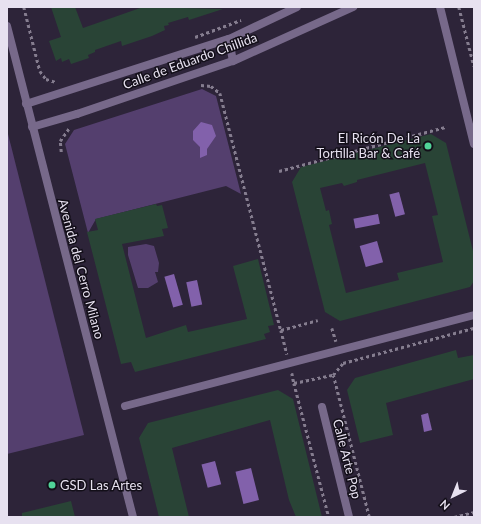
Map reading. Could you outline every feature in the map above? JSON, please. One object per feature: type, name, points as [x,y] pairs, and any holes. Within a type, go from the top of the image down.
[{"type":"street","name":"Calle de Eduardo Chillida","points":[[26,104],[229,39],[297,7]]},
{"type":"street","name":"Calle de Eduardo Chillida","points":[[32,127],[77,114],[233,61],[353,7]]},
{"type":"street","points":[[440,7],[474,144]]},
{"type":"street","name":"Avenida del Cerro Milano","points":[[7,26],[133,517]]},
{"type":"street","points":[[229,39],[233,61]]},
{"type":"street","points":[[125,406],[474,315]]},
{"type":"street","name":"Calle Arte Pop","points":[[322,407],[349,517]]},
{"type":"path","points":[[24,7],[40,71],[46,79],[57,83],[62,81]]},
{"type":"path","points":[[459,7],[474,66]]},
{"type":"path","points":[[192,38],[244,19]]},
{"type":"path","points":[[197,86],[211,86],[220,93],[281,330],[318,320]]},
{"type":"path","points":[[61,152],[60,141],[63,134],[75,126]]},
{"type":"path","points":[[279,171],[446,127]]},
{"type":"path","points":[[369,517],[333,375],[343,363],[474,328]]},
{"type":"path","points":[[294,383],[329,517]]},
{"type":"path","points":[[454,517],[474,512]]},
{"type":"shaded area","points":[[202,89],[216,96],[241,194],[226,186],[96,219],[88,233],[65,144],[74,130]]},
{"type":"shaded area","points":[[201,122],[212,125],[216,136],[207,149],[207,155],[200,158],[200,147],[193,140],[193,131]]},
{"type":"shaded area","points":[[7,130],[84,435],[7,454]]},
{"type":"shaded area","points":[[399,192],[405,214],[395,217],[389,195]]},
{"type":"shaded area","points":[[378,214],[380,224],[355,229],[353,219]]},
{"type":"shaded area","points":[[377,241],[383,262],[366,267],[360,246]]},
{"type":"shaded area","points":[[146,244],[154,246],[159,263],[158,272],[155,272],[158,282],[148,288],[138,288],[128,255],[128,247]]},
{"type":"shaded area","points":[[174,274],[183,305],[173,308],[164,277]]},
{"type":"shaded area","points":[[197,280],[202,304],[191,307],[186,282]]},
{"type":"shaded area","points":[[428,413],[432,430],[424,432],[421,415]]},
{"type":"shaded area","points":[[215,461],[221,484],[208,488],[201,465]]},
{"type":"shaded area","points":[[251,468],[259,500],[243,504],[235,472]]},
{"type":"building","points":[[51,7],[75,7],[83,28],[143,7],[223,9],[189,20],[188,17],[168,23],[169,25],[164,26],[165,30],[152,36],[122,46],[121,41],[95,50],[95,52],[88,55],[89,58],[71,64],[69,59],[62,62],[61,58],[56,61],[49,41],[61,37]]},
{"type":"building","points":[[431,134],[446,143],[474,255],[474,281],[470,287],[340,321],[325,312],[292,182],[301,167]],"holes":[[[425,163],[438,215],[432,216],[443,262],[397,273],[399,280],[346,293],[329,225],[332,224],[329,210],[326,211],[320,188],[342,183],[344,186],[357,182],[357,180]]]},
{"type":"building","points":[[156,204],[157,206],[162,205],[168,228],[162,229],[164,236],[122,244],[146,338],[186,325],[188,332],[247,319],[233,266],[258,259],[274,325],[268,326],[270,332],[264,334],[266,339],[135,372],[131,362],[121,364],[87,232],[98,230],[95,219]]},
{"type":"building","points":[[456,350],[458,358],[474,355],[474,379],[386,403],[393,435],[360,443],[347,390],[355,378]]},
{"type":"building","points":[[278,390],[293,399],[322,517],[296,517],[289,500],[270,420],[172,448],[189,517],[159,517],[139,438],[148,423]]},
{"type":"building","points":[[71,501],[75,517],[22,517],[22,513]]},
{"type":"place","name":"El Ricón De La Tortilla Bar & Café","points":[[428,146]]},
{"type":"place","name":"GSD Las Artes","points":[[52,485]]}]
